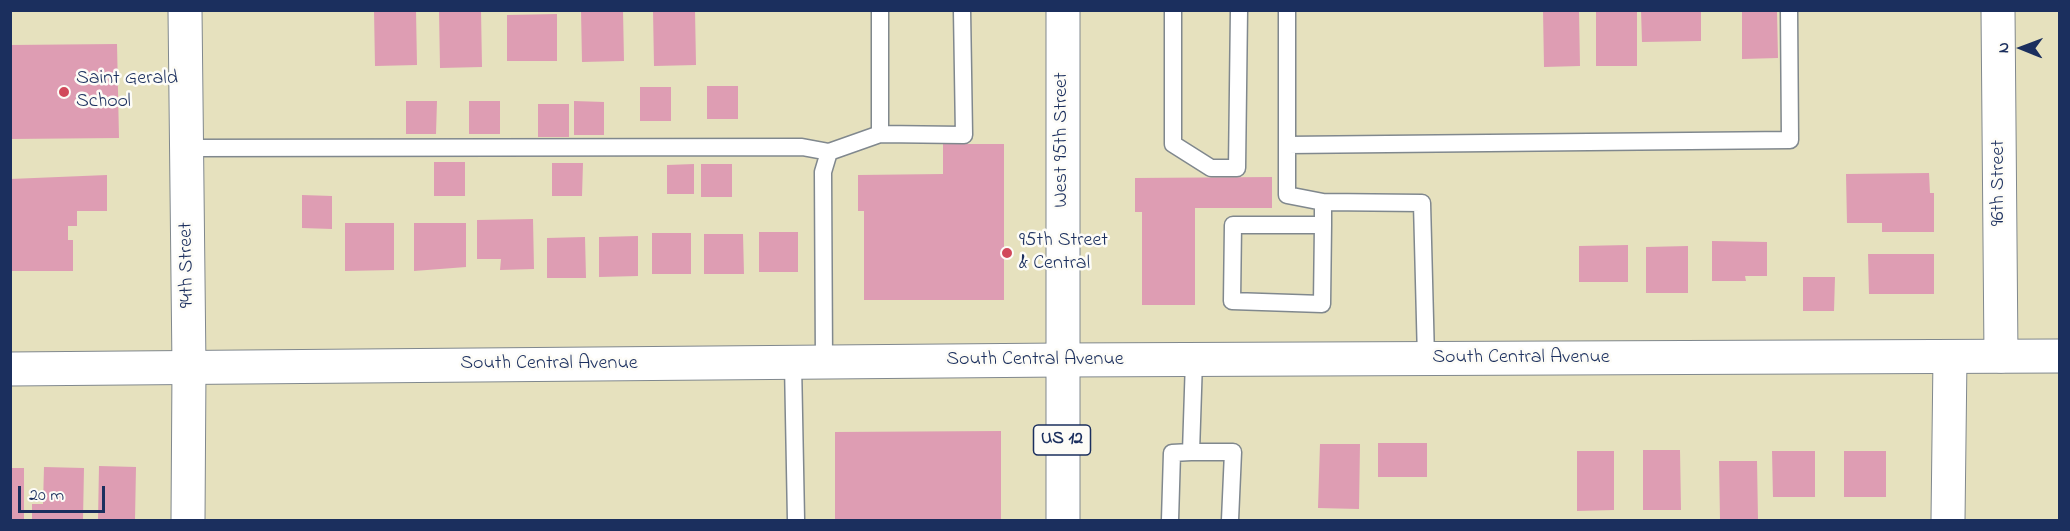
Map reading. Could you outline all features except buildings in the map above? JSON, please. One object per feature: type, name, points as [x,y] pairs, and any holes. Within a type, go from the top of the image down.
[{"type":"street","name":"94th Street","points":[[185,10],[189,368],[188,520]]},
{"type":"street","name":"West 95th Street","points":[[1063,10],[1063,520]]},
{"type":"street","name":"96th Street","points":[[1998,10],[2001,356]]},
{"type":"street","name":"South Central Avenue","points":[[10,369],[1062,360],[2060,356]]},
{"type":"street","points":[[1948,520],[1950,357]]},
{"type":"lane","points":[[880,10],[880,134]]},
{"type":"lane","points":[[187,148],[802,147],[830,152],[880,134],[964,135],[962,10]]},
{"type":"lane","points":[[1173,10],[1173,144],[1211,168],[1237,168],[1239,10]]},
{"type":"lane","points":[[1287,10],[1287,195],[1323,202],[1422,203],[1426,359]]},
{"type":"lane","points":[[1287,145],[1790,140],[1790,10]]},
{"type":"lane","points":[[796,520],[823,172],[830,152]]},
{"type":"lane","points":[[1323,202],[1323,225],[1322,304],[1232,301],[1233,225],[1323,225]]},
{"type":"lane","points":[[1191,452],[1194,360]]},
{"type":"lane","points":[[1170,520],[1172,453],[1233,452],[1230,520]]},
{"type":"place","name":"Saint Gerald School","points":[[64,92]]},
{"type":"place","name":"95th Street & Central","points":[[1007,253]]}]
